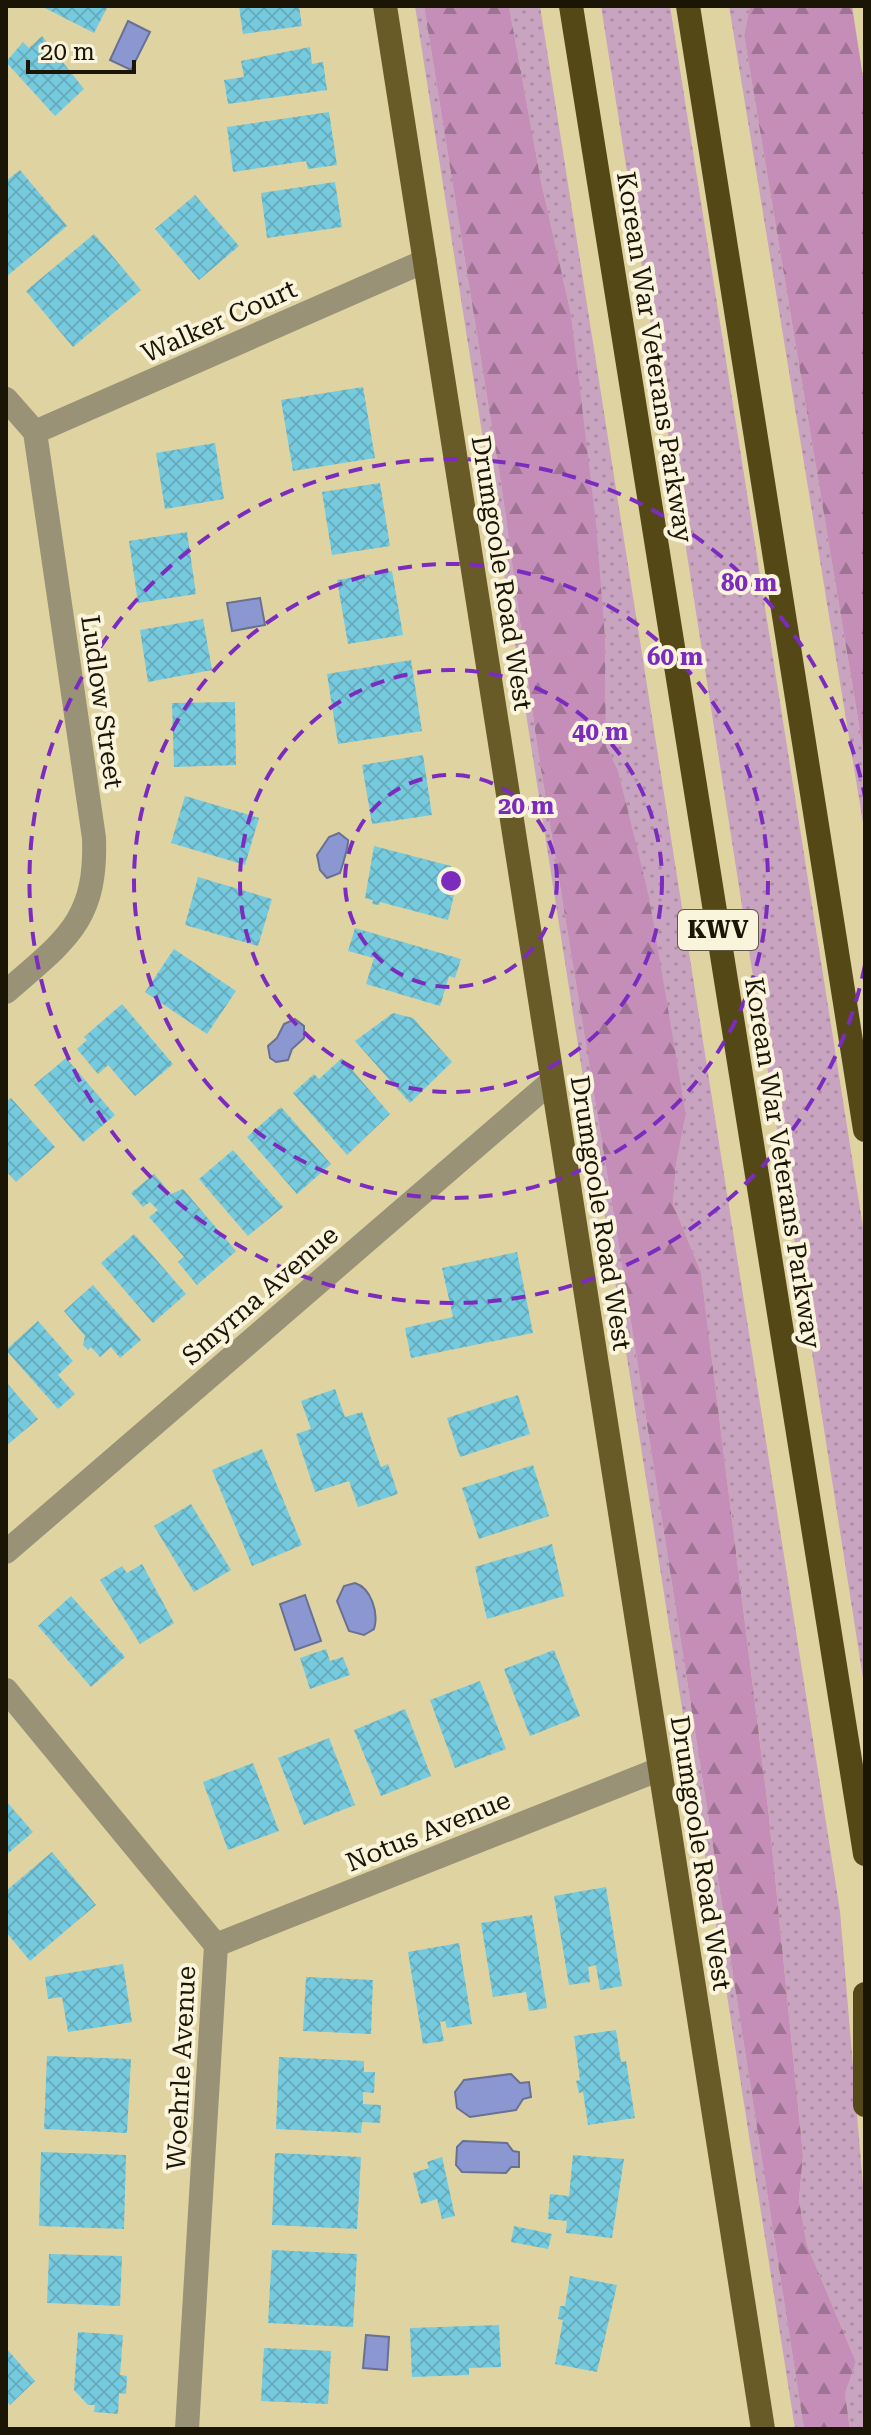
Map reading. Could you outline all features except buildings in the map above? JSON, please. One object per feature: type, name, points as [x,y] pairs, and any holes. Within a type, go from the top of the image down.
[{"type":"highway","name":"Korean War Veterans Parkway","points":[[571,6],[865,1854]]},
{"type":"highway","points":[[688,6],[865,1130]]},
{"type":"highway","points":[[865,1994],[865,2105]]},
{"type":"main road","name":"Drumgoole Road West","points":[[385,6],[763,2429]]},
{"type":"street","name":"Walker Court","points":[[35,432],[425,261]]},
{"type":"street","points":[[6,399],[35,432]]},
{"type":"street","name":"Ludlow Street","points":[[6,992],[56,948],[77,924],[91,897],[95,869],[94,838],[35,432]]},
{"type":"street","name":"Smyrna Avenue","points":[[6,1552],[552,1081]]},
{"type":"street","name":"Woehrle Avenue","points":[[6,1690],[216,1945],[187,2429]]},
{"type":"street","name":"Notus Avenue","points":[[216,1945],[660,1769]]},
{"type":"shaded area","points":[[415,6],[424,6],[502,490],[537,745],[626,1290],[804,2429],[795,2429]]},
{"type":"shaded area","points":[[509,6],[540,6],[840,1911],[865,2210],[865,2429],[850,2429],[845,2394],[856,2362],[807,2245],[799,2200],[803,2155],[768,1807],[701,1272],[673,1204],[676,1165],[686,1114],[648,897],[618,770],[606,746],[605,637],[571,314],[541,181]]},
{"type":"shaded area","points":[[601,6],[670,6],[865,1240],[865,1691]]},
{"type":"shaded area","points":[[729,6],[750,6],[744,35],[865,761],[865,835]]},
{"type":"green space","points":[[424,6],[509,6],[541,181],[571,314],[596,524],[605,637],[606,746],[618,770],[649,897],[686,1114],[676,1165],[673,1204],[701,1272],[768,1807],[803,2155],[799,2200],[807,2245],[856,2362],[845,2394],[850,2429],[804,2429],[626,1290],[537,745],[502,490]]},
{"type":"green space","points":[[750,6],[852,6],[865,90],[865,761],[744,35]]},
{"type":"water","points":[[128,21],[150,32],[131,70],[110,60]]},
{"type":"water","points":[[260,598],[265,625],[232,631],[227,603]]},
{"type":"water","points":[[339,833],[348,840],[345,856],[340,873],[327,878],[320,870],[317,855],[329,837]]},
{"type":"water","points":[[295,1019],[304,1026],[304,1038],[292,1049],[288,1060],[276,1062],[270,1058],[268,1046],[277,1038],[284,1024]]},
{"type":"water","points":[[355,1583],[365,1590],[374,1609],[374,1629],[364,1635],[349,1631],[337,1601],[344,1586]]},
{"type":"water","points":[[305,1595],[321,1641],[295,1650],[280,1604]]},
{"type":"water","points":[[511,2074],[520,2083],[529,2082],[531,2097],[523,2099],[516,2110],[470,2117],[457,2108],[455,2092],[464,2080]]},
{"type":"water","points":[[463,2141],[507,2143],[513,2151],[519,2152],[519,2167],[511,2167],[506,2173],[462,2172],[456,2165],[457,2147]]},
{"type":"water","points":[[366,2335],[389,2337],[387,2370],[363,2368]]}]
